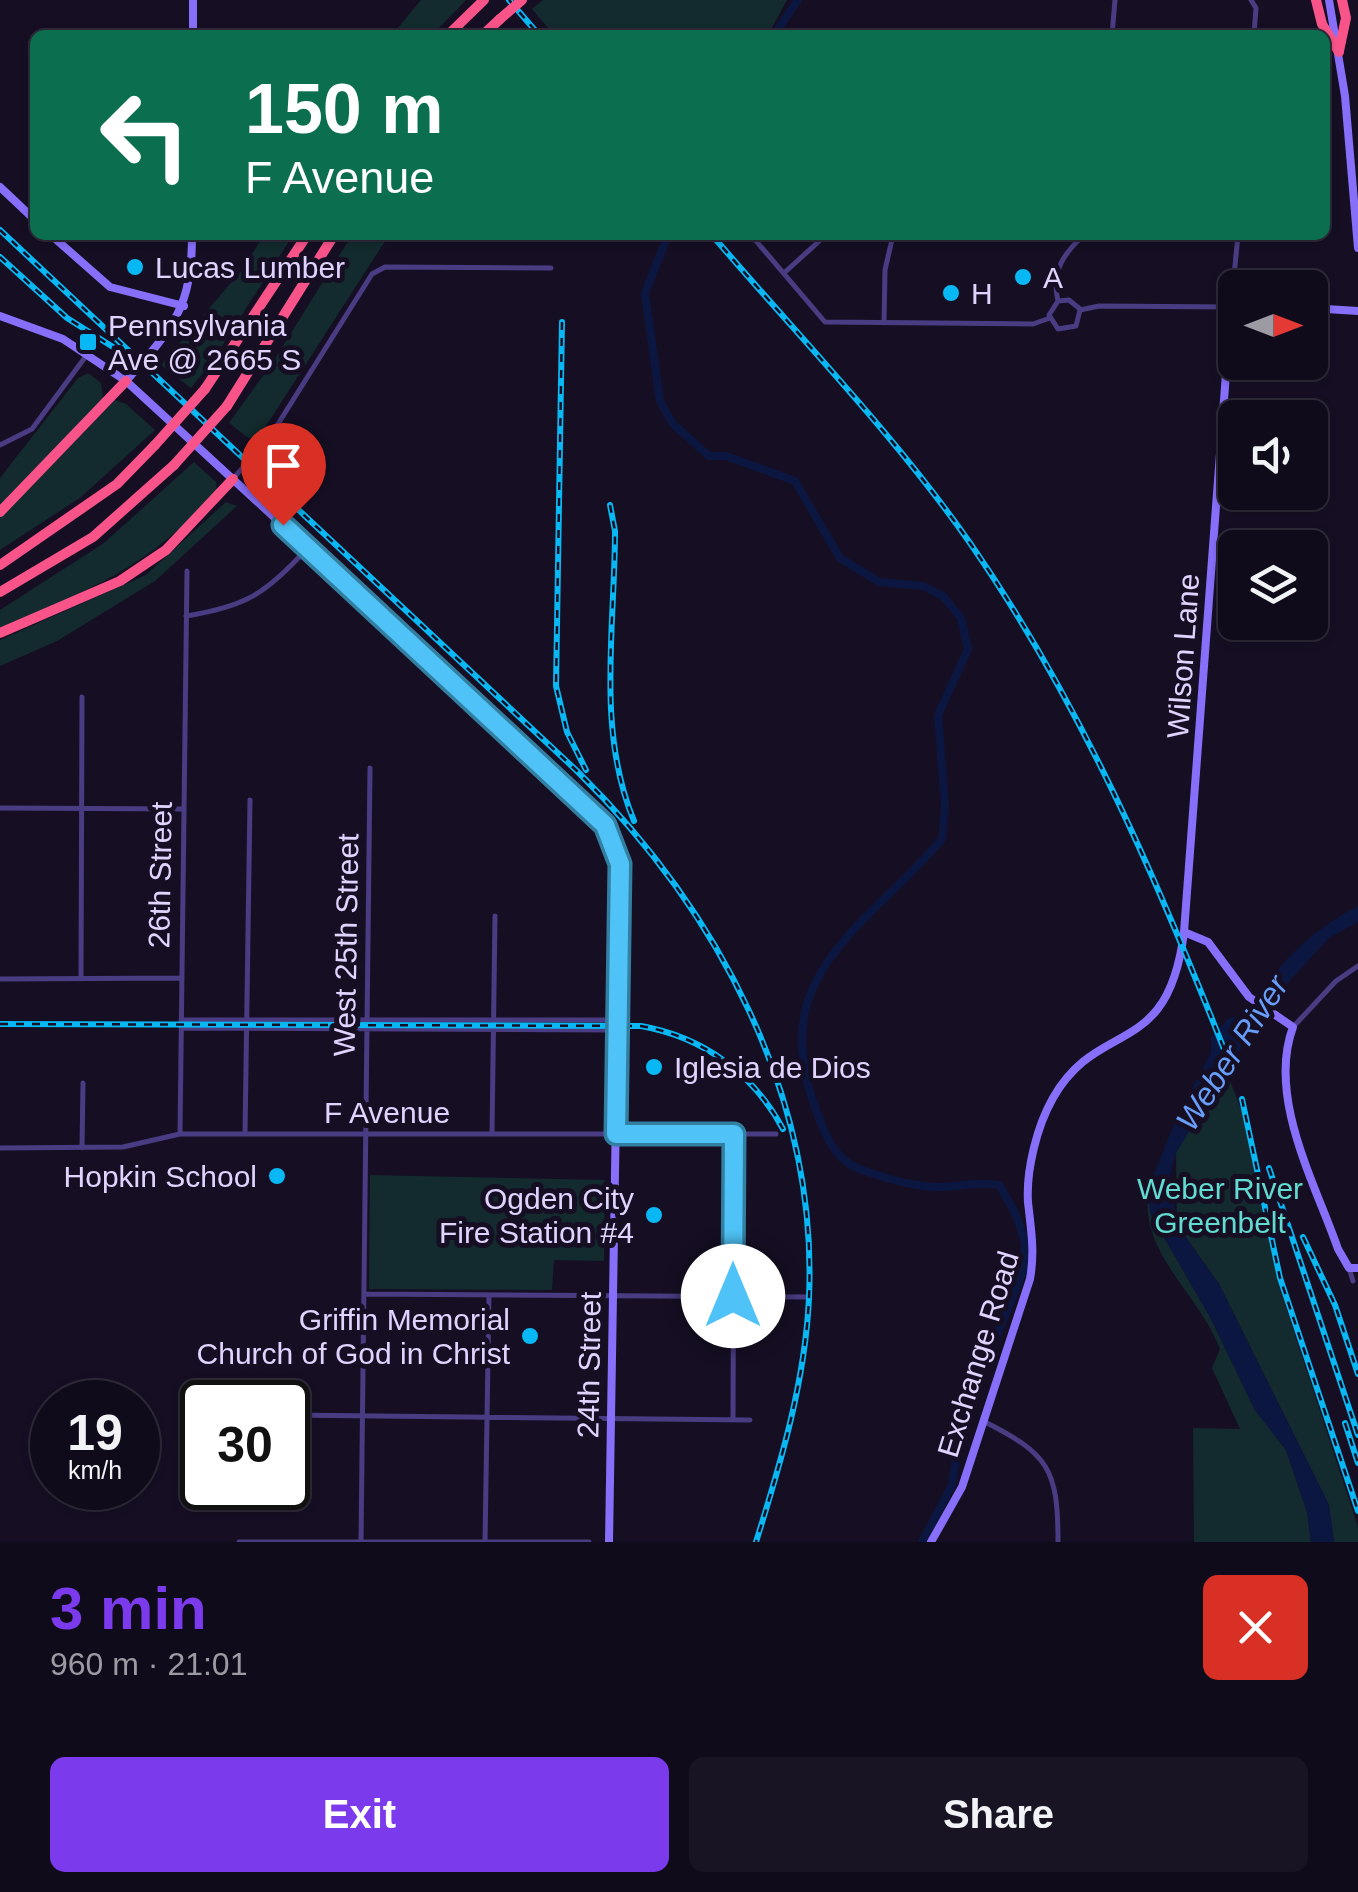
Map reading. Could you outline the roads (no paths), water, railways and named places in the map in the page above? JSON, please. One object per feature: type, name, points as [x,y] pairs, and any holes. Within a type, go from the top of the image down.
[{"type":"highway","points":[[488,30],[522,0]]},
{"type":"highway","points":[[1316,0],[1326,30]]},
{"type":"highway","points":[[1339,52],[1346,18],[1342,0]]},
{"type":"highway","points":[[453,30],[483,1]]},
{"type":"highway","points":[[1330,37],[1339,52]]},
{"type":"highway","points":[[0,565],[102,495],[155,445],[205,389],[304,240]]},
{"type":"highway","points":[[0,592],[93,537],[174,465],[226,406],[331,240]]},
{"type":"highway","points":[[0,512],[126,380]]},
{"type":"highway","points":[[0,632],[120,582],[166,550],[233,479]]},
{"type":"street","points":[[193,0],[193,30]]},
{"type":"street","points":[[1112,30],[1114,0]]},
{"type":"street","points":[[1251,0],[1256,8],[1254,30]]},
{"type":"street","points":[[1329,0],[1339,52],[1358,248]]},
{"type":"street","points":[[0,187],[30,215]]},
{"type":"street","points":[[57,240],[110,287],[184,306]]},
{"type":"street","points":[[126,380],[168,334],[184,306],[192,272],[192,240]]},
{"type":"street","points":[[754,240],[825,322],[1034,324],[1050,318],[1058,301],[1054,286],[1061,260],[1079,240]]},
{"type":"street","points":[[784,274],[821,240]]},
{"type":"street","points":[[884,323],[885,270],[892,240]]},
{"type":"street","name":"Wilson Lane","points":[[1236,270],[1238,240]]},
{"type":"street","points":[[233,479],[274,432],[372,274],[384,267],[551,268]]},
{"type":"street","points":[[1058,301],[1069,300],[1080,310]]},
{"type":"street","points":[[1080,310],[1099,306],[1218,307]]},
{"type":"street","points":[[1328,309],[1358,311]]},
{"type":"street","points":[[1050,318],[1058,329],[1069,330],[1078,324],[1080,310]]},
{"type":"street","name":"24th Street","points":[[0,316],[88,353],[126,380],[605,825],[620,864],[608,1542]]},
{"type":"street","points":[[0,445],[32,428],[88,353]]},
{"type":"street","name":"Wilson Lane","points":[[1184,932],[1227,380]]},
{"type":"street","points":[[186,616],[247,604],[268,591],[308,548]]},
{"type":"street","name":"26th Street","points":[[180,1134],[187,571]]},
{"type":"street","points":[[82,697],[82,979]]},
{"type":"street","name":"West 25th Street","points":[[360,1541],[370,768]]},
{"type":"street","points":[[245,1134],[250,800]]},
{"type":"street","points":[[0,808],[184,809]]},
{"type":"street","points":[[492,1134],[495,916]]},
{"type":"street","points":[[1184,932],[1208,942],[1249,997],[1293,1028]]},
{"type":"street","name":"Exchange Road","points":[[932,1542],[962,1488],[1030,1278],[1035,1250],[1030,1176],[1045,1114],[1070,1074],[1158,1014],[1174,986],[1184,932]]},
{"type":"street","points":[[1352,1282],[1353,1268],[1338,1249],[1291,1113],[1284,1050],[1293,1028],[1336,981],[1358,966]]},
{"type":"street","points":[[0,979],[182,978]]},
{"type":"street","points":[[181,1020],[492,1020],[617,1025]]},
{"type":"street","points":[[181,1028],[492,1029],[617,1025]]},
{"type":"street","points":[[82,1148],[83,1083]]},
{"type":"street","name":"F Avenue","points":[[0,1148],[123,1147],[180,1134],[776,1134]]},
{"type":"street","points":[[733,1419],[734,1134]]},
{"type":"street","points":[[364,1294],[809,1297]]},
{"type":"street","points":[[485,1541],[489,1295]]},
{"type":"street","points":[[310,1415],[750,1420]]},
{"type":"street","points":[[983,1421],[1030,1447],[1053,1476],[1058,1493],[1058,1542]]},
{"type":"street","points":[[238,1541],[588,1542]]},
{"type":"water","name":"Weber River","points":[[1358,906],[1358,922],[1329,938],[1283,988],[1220,1078],[1176,1153],[1170,1175],[1177,1225],[1219,1284],[1329,1505],[1334,1542],[1311,1542],[1307,1512],[1286,1450],[1255,1410],[1210,1317],[1150,1213],[1149,1187],[1177,1116],[1211,1053],[1211,1037],[1228,1019],[1250,1012],[1283,964],[1309,938]]},
{"type":"waterway","points":[[777,30],[798,0]]},
{"type":"waterway","points":[[666,240],[645,293],[660,401],[672,423],[709,456],[726,456],[795,481],[840,558],[879,582],[923,586],[943,596],[961,618],[968,649],[938,715],[945,806],[942,839],[832,955],[814,986],[803,1020],[803,1060],[815,1107],[825,1134],[841,1157],[866,1171],[919,1185],[999,1185],[1023,1235],[1024,1269],[961,1423],[952,1485],[922,1542]]},
{"type":"railway","points":[[509,0],[535,30]]},
{"type":"railway","points":[[0,230],[577,771],[628,825],[674,883],[714,945],[749,1011],[776,1079],[796,1150],[807,1223],[809,1298],[803,1360],[783,1452],[756,1542]]},
{"type":"railway","points":[[716,240],[910,463],[1011,605],[1084,733],[1117,800],[1233,1072]]},
{"type":"railway","points":[[0,257],[67,318],[113,347]]},
{"type":"railway","points":[[562,322],[556,686],[567,732],[586,770]]},
{"type":"railway","points":[[610,505],[615,531],[611,715],[622,786],[634,821]]},
{"type":"railway","points":[[0,1024],[641,1026],[685,1039],[724,1061],[757,1091],[783,1129]]},
{"type":"railway","points":[[1242,1099],[1280,1278],[1358,1511]]},
{"type":"railway","points":[[1269,1168],[1358,1435]]},
{"type":"railway","points":[[1303,1237],[1335,1305],[1358,1374]]},
{"type":"railway","points":[[1345,1423],[1358,1463]]},
{"type":"place","name":"Lucas Lumber","points":[[135,267]]},
{"type":"place","name":"A","points":[[1023,277]]},
{"type":"place","name":"H","points":[[951,293]]},
{"type":"place","name":"Pennsylvania Ave @ 2665 S","points":[[88,342]]},
{"type":"place","name":"Iglesia de Dios","points":[[654,1067]]},
{"type":"place","name":"Hopkin School","points":[[277,1176]]},
{"type":"place","name":"Ogden City Fire Station #4","points":[[654,1215]]},
{"type":"place","name":"Griffin Memorial Church of God in Christ","points":[[530,1336]]},
{"type":"park label","name":"Weber River Greenbelt","points":[[1220,1205]]}]
